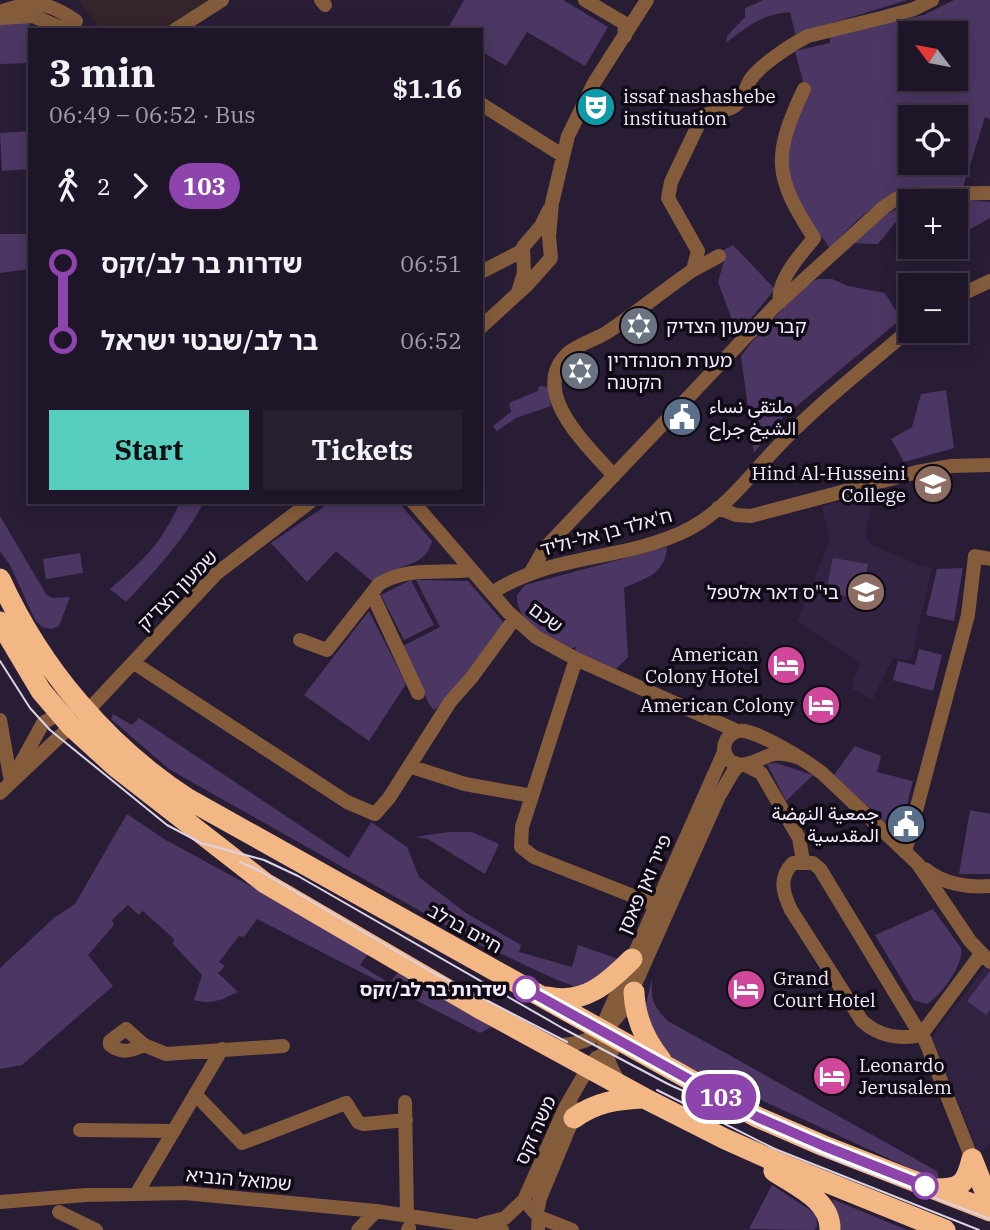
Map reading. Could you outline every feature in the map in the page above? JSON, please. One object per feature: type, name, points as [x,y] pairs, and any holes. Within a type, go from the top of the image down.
[{"type":"highway","name":"חיים ברלב","points":[[0,579],[73,715],[188,799],[577,1017],[598,1042],[636,1050],[794,1134],[990,1211]]},
{"type":"highway","name":"חיים ברלב","points":[[0,622],[116,767],[265,883],[544,1044],[644,1098],[725,1139],[945,1230]]},
{"type":"highway","points":[[538,995],[557,999],[585,996],[600,988],[632,959]]},
{"type":"highway","points":[[634,992],[636,1013],[643,1036],[669,1069]]},
{"type":"highway","points":[[574,1118],[601,1103],[644,1098]]},
{"type":"highway","points":[[725,1139],[820,1203],[830,1218],[830,1230]]},
{"type":"highway","points":[[933,1189],[952,1189],[959,1186],[968,1173],[972,1159]]},
{"type":"highway","points":[[972,1159],[990,1204]]},
{"type":"highway","points":[[896,1210],[932,1230]]},
{"type":"street","points":[[178,28],[222,0]]},
{"type":"street","points":[[585,0],[624,29]]},
{"type":"street","points":[[483,325],[516,296],[551,258],[552,203],[562,155],[573,122],[638,0]]},
{"type":"street","points":[[624,29],[647,0]]},
{"type":"street","points":[[693,270],[698,251],[668,198],[671,182],[702,117],[736,106],[751,79],[759,71],[807,36],[914,9],[932,0]]},
{"type":"street","points":[[0,12],[39,7],[75,27]]},
{"type":"street","points":[[0,18],[39,7],[75,27]]},
{"type":"street","points":[[780,302],[778,294],[786,278],[814,239],[790,199],[782,159],[788,123],[804,89]]},
{"type":"street","points":[[483,105],[562,155]]},
{"type":"street","points":[[531,572],[544,549],[780,302],[869,219],[896,199],[928,192],[990,193]]},
{"type":"street","points":[[516,296],[523,278],[526,250],[552,203]]},
{"type":"street","points":[[483,271],[526,250],[539,238],[550,244]]},
{"type":"street","points":[[526,250],[534,267],[542,267]]},
{"type":"street","points":[[614,476],[559,407],[555,380],[559,366],[570,351],[604,334],[693,270],[719,256]]},
{"type":"street","points":[[968,291],[990,281]]},
{"type":"street","name":"ח'אלד בן אל-וליד","points":[[492,593],[509,581],[531,572],[667,539],[700,523],[823,403],[898,339]]},
{"type":"street","points":[[718,508],[736,515],[751,516],[917,472],[951,466],[990,465]]},
{"type":"street","name":"שכם","points":[[415,504],[515,618],[545,643],[799,758],[822,773],[918,863],[970,941],[986,958]]},
{"type":"street","name":"שמעון הצדיק","points":[[0,793],[73,715],[134,663],[217,573],[306,505]]},
{"type":"street","points":[[905,852],[983,558]]},
{"type":"street","points":[[300,640],[327,650],[379,584],[389,579],[414,571],[472,570]]},
{"type":"street","points":[[372,594],[418,693]]},
{"type":"street","points":[[134,663],[347,802],[375,814],[389,798],[450,702],[515,618]]},
{"type":"street","points":[[576,659],[522,827],[521,847],[526,853],[656,905]]},
{"type":"street","name":"שכם","points":[[693,712],[725,747]]},
{"type":"street","name":"שמעון הצדיק","points":[[11,782],[43,723],[73,715]]},
{"type":"street","points":[[0,720],[11,782]]},
{"type":"street","points":[[745,764],[758,747],[757,741],[743,732],[732,733],[725,747],[730,761],[745,764],[761,773],[799,838],[803,861]]},
{"type":"street","name":"פייר ואן פאסן","points":[[598,1042],[606,1018],[725,747]]},
{"type":"street","points":[[6,751],[26,754]]},
{"type":"street","points":[[745,764],[779,753],[799,758]]},
{"type":"street","name":"פייר ואן פאסן","points":[[598,1042],[634,992],[719,796],[745,764]]},
{"type":"street","points":[[409,766],[465,784],[532,796]]},
{"type":"street","points":[[972,1159],[921,1035],[820,869],[813,863],[803,861],[793,863],[786,870],[783,878],[787,901],[862,1021],[877,1031],[894,1037],[921,1035],[986,958]]},
{"type":"street","points":[[918,863],[944,880],[976,887],[990,886]]},
{"type":"street","points":[[877,1031],[899,1025],[904,1009]]},
{"type":"street","points":[[544,1044],[598,1042],[622,1086]]},
{"type":"street","name":"משה זקס","points":[[515,1210],[529,1192],[565,1108],[596,1058],[598,1042]]},
{"type":"street","points":[[144,1045],[166,1054],[283,1046]]},
{"type":"street","points":[[137,1193],[222,1049]]},
{"type":"street","name":"משה זקס","points":[[538,1220],[540,1198],[574,1118],[588,1068]]},
{"type":"street","points":[[195,1094],[242,1143],[346,1103],[358,1122],[364,1124],[406,1120]]},
{"type":"street","points":[[405,1102],[408,1224]]},
{"type":"street","points":[[80,1130],[174,1131]]},
{"type":"street","name":"שמואל הנביא","points":[[0,1202],[137,1193],[229,1196],[376,1211],[408,1224],[474,1224],[497,1221],[515,1210]]},
{"type":"street","points":[[510,1230],[508,1220],[515,1210],[528,1207],[538,1220],[572,1230]]},
{"type":"street","points":[[358,1230],[376,1211]]},
{"type":"street","points":[[59,1212],[96,1230]]},
{"type":"street","name":"שמואל הנביא","points":[[474,1224],[502,1230]]},
{"type":"shaded area","points":[[79,0],[214,0],[171,28],[99,28]]},
{"type":"shaded area","points":[[464,0],[563,0],[608,27],[585,66],[527,32],[506,66],[483,52],[483,28],[448,28]]},
{"type":"shaded area","points":[[764,0],[908,0],[795,34],[790,12],[780,13],[756,22],[726,43],[727,36],[745,17],[745,8]]},
{"type":"shaded area","points":[[954,0],[990,0],[990,119],[985,117],[968,171],[968,105],[898,105],[898,175],[967,175],[963,187],[898,189],[898,195],[874,207],[830,248],[798,205],[787,167],[788,148],[804,85],[795,51],[830,43],[830,38],[838,32],[924,15]]},
{"type":"shaded area","points":[[27,20],[31,28],[28,28],[28,63],[0,64],[0,23]]},
{"type":"shaded area","points":[[28,131],[28,169],[2,171],[0,133]]},
{"type":"shaded area","points":[[968,200],[990,202],[990,218],[968,230]]},
{"type":"shaded area","points":[[898,208],[898,222],[878,244],[850,243],[876,218]]},
{"type":"shaded area","points":[[0,234],[28,234],[28,269],[0,273]]},
{"type":"shaded area","points":[[733,245],[775,289],[747,323],[735,328],[718,282],[725,258],[722,251]]},
{"type":"shaded area","points":[[819,279],[832,279],[848,286],[885,293],[898,314],[898,322],[780,420],[754,453],[741,356],[759,333],[808,283]]},
{"type":"shaded area","points":[[539,386],[548,387],[551,406],[516,418],[497,431],[493,426],[511,412],[509,403],[538,391]]},
{"type":"shaded area","points":[[946,390],[954,448],[904,462],[891,439],[912,427],[921,394]]},
{"type":"shaded area","points":[[873,492],[865,537],[872,545],[932,568],[911,660],[893,658],[872,700],[853,689],[852,682],[861,664],[797,621],[830,540],[822,507]]},
{"type":"shaded area","points":[[179,504],[203,504],[178,542],[126,602],[110,589],[151,550]]},
{"type":"shaded area","points":[[328,504],[400,504],[432,541],[420,559],[373,582],[336,551],[307,582],[271,543]]},
{"type":"shaded area","points":[[0,516],[46,594],[52,598],[70,597],[59,626],[51,629],[42,627],[35,620],[10,565],[0,551]]},
{"type":"shaded area","points":[[667,547],[663,563],[653,574],[624,588],[628,657],[616,669],[575,651],[576,647],[570,649],[553,641],[535,629],[521,614],[517,595],[525,585]]},
{"type":"shaded area","points":[[80,553],[83,573],[46,579],[43,559]]},
{"type":"shaded area","points":[[833,558],[868,564],[861,599],[826,592]]},
{"type":"shaded area","points":[[963,568],[954,621],[926,615],[937,569]]},
{"type":"shaded area","points":[[411,580],[434,625],[404,640],[381,595]]},
{"type":"shaded area","points":[[416,580],[468,581],[504,623],[447,702],[434,710],[403,646],[440,627]]},
{"type":"shaded area","points":[[369,611],[406,684],[369,741],[304,695]]},
{"type":"shaded area","points":[[919,649],[942,655],[933,691],[893,680],[898,661],[915,665]]},
{"type":"shaded area","points":[[113,714],[132,725],[139,718],[349,858],[371,822],[407,847],[419,877],[466,913],[521,945],[519,952],[572,967],[578,945],[618,959],[609,973],[580,988],[484,947],[169,769],[111,719]]},
{"type":"shaded area","points":[[855,746],[881,756],[877,772],[913,781],[899,836],[834,775]]},
{"type":"shaded area","points":[[776,763],[813,775],[786,801],[767,764]]},
{"type":"shaded area","points":[[970,810],[990,814],[990,874],[959,874]]},
{"type":"shaded area","points":[[127,814],[164,839],[370,951],[360,965],[389,983],[401,969],[491,1027],[480,1033],[257,919],[244,937],[239,936],[219,962],[225,966],[218,973],[238,992],[212,1002],[194,1000],[202,975],[173,944],[174,939],[143,911],[139,915],[128,905],[112,920],[114,925],[88,955],[113,986],[22,1065],[0,1069],[0,968],[55,917],[75,904]]},
{"type":"shaded area","points":[[472,832],[499,844],[485,874],[428,839],[415,837]]},
{"type":"shaded area","points":[[933,909],[961,948],[961,954],[950,979],[927,1004],[914,1000],[875,935]]},
{"type":"shaded area","points":[[986,966],[990,969],[990,1144],[979,1154],[932,1037]]},
{"type":"shaded area","points":[[990,971],[990,1010],[986,1015],[967,1001]]},
{"type":"shaded area","points":[[652,978],[654,1002],[668,1021],[937,1171],[939,1178],[927,1176],[678,1062],[657,1044],[644,1013]]},
{"type":"shaded area","points":[[772,1185],[816,1214],[817,1227],[814,1230],[749,1229]]},
{"type":"shaded area","points":[[832,1199],[907,1230],[841,1230]]},
{"type":"tram line","points":[[0,661],[30,708],[50,730],[167,825],[201,843],[264,860],[298,876],[564,1029],[668,1084],[831,1158],[990,1219]]},
{"type":"tram line","points":[[240,862],[260,871],[430,971],[567,1042]]},
{"type":"tram line","points":[[657,1090],[775,1149],[979,1230]]},
{"type":"bus line","name":"103","points":[[526,989],[757,1117],[925,1186]]},
{"type":"place","name":"issaf nashashebe instituation","points":[[596,107]]},
{"type":"place","name":"קבר שמעון הצדיק","points":[[639,326]]},
{"type":"place","name":"מערת הסנהדרין הקטנה","points":[[580,371]]},
{"type":"place","name":"ملتقى نساء الشيخ جراح","points":[[682,417]]},
{"type":"place","name":"Hind Al-Husseini College","points":[[933,484]]},
{"type":"place","name":"בי\"ס דאר אלטפל","points":[[866,592]]},
{"type":"place","name":"American Colony Hotel","points":[[786,665]]},
{"type":"place","name":"American Colony","points":[[821,705]]},
{"type":"place","name":"جمعية النهضة المقدسية","points":[[906,824]]},
{"type":"place","name":"שדרות בר לב/זקס","points":[[526,989]]},
{"type":"place","name":"Grand Court Hotel","points":[[746,989]]},
{"type":"place","name":"Leonardo Jerusalem","points":[[832,1076]]}]
